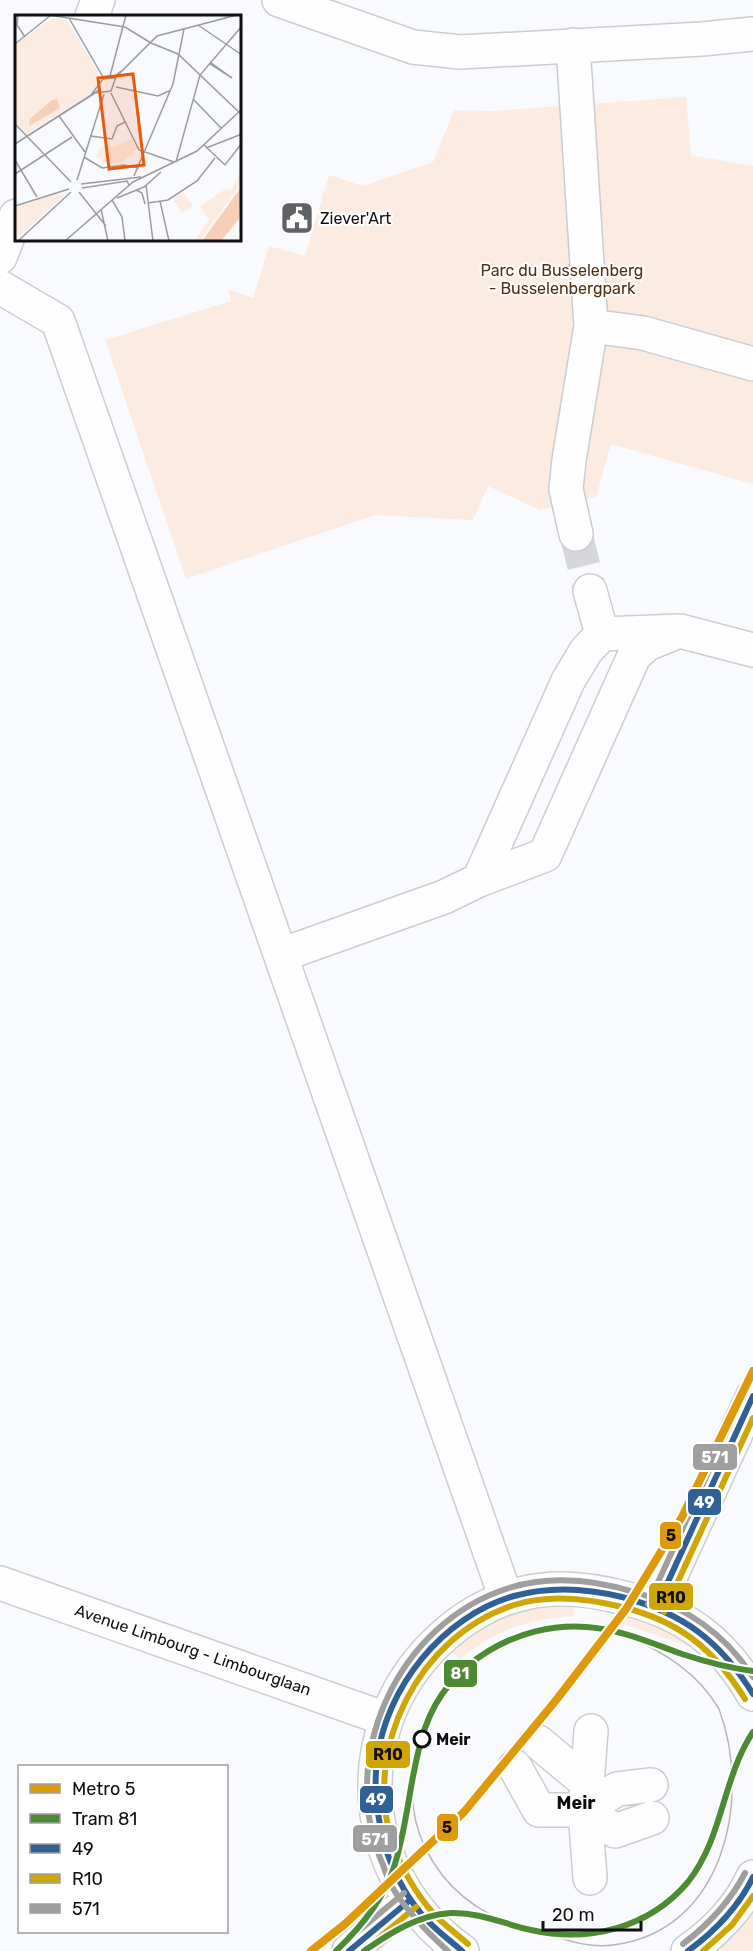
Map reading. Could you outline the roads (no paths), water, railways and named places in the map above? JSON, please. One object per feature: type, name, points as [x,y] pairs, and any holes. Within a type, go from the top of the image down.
[{"type":"street","points":[[92,15],[98,0]]},
{"type":"street","points":[[279,0],[412,47],[460,52],[702,39],[753,34]]},
{"type":"street","points":[[573,45],[591,326],[566,489],[576,534]]},
{"type":"street","points":[[0,257],[15,219]]},
{"type":"street","points":[[0,287],[58,321],[506,1598]]},
{"type":"street","points":[[591,326],[643,333],[753,364]]},
{"type":"street","points":[[590,591],[602,633]]},
{"type":"street","points":[[280,955],[444,897],[479,880],[545,855],[634,656],[647,644],[680,631]]},
{"type":"street","points":[[479,880],[568,681],[586,651],[602,633],[680,631],[753,650]]},
{"type":"street","points":[[656,1608],[753,1396]]},
{"type":"street","name":"Avenue Limbourg - Limbourglaan","points":[[0,1583],[386,1719]]},
{"type":"street","points":[[462,1951],[436,1930],[410,1900],[385,1850],[376,1808],[375,1764],[386,1719],[396,1695],[424,1654],[442,1636],[483,1608],[524,1593],[573,1590],[616,1596],[656,1608],[682,1619],[716,1645],[738,1670],[753,1694]]},
{"type":"street","points":[[590,1878],[586,1796],[591,1731]]},
{"type":"street","points":[[538,1742],[615,1831],[652,1818]]},
{"type":"street","points":[[514,1767],[539,1809],[617,1789],[651,1785]]},
{"type":"street","points":[[688,1951],[718,1926],[736,1905],[753,1877]]},
{"type":"street","points":[[349,1951],[410,1900]]},
{"type":"tunnel","points":[[576,534],[590,591]]},
{"type":"tram line","name":"81","points":[[336,1951],[369,1914],[383,1893],[393,1870],[420,1745],[436,1705],[450,1684],[468,1666],[489,1651],[511,1639],[535,1631],[561,1627],[586,1627],[623,1634],[700,1660],[753,1671]]},
{"type":"tram line","points":[[532,1930],[572,1942],[603,1946],[651,1935],[681,1915],[704,1889],[720,1856],[729,1820],[732,1782],[729,1745],[719,1709],[711,1696],[679,1665],[628,1636]]},
{"type":"tram line","name":"81","points":[[364,1951],[405,1926],[439,1914],[472,1914],[531,1930],[553,1934],[575,1934],[596,1933],[617,1928],[655,1911],[688,1882],[700,1865],[716,1828],[735,1769],[753,1732]]},
{"type":"tram line","points":[[414,1763],[415,1820],[433,1862],[452,1887],[464,1897],[486,1912],[518,1926]]},
{"type":"metro line","name":"5","points":[[311,1951],[345,1924],[464,1812],[557,1699],[626,1609],[682,1517],[753,1371]]},
{"type":"place","name":"Ziever'Art","points":[[297,218]]},
{"type":"place","name":"Meir","points":[[422,1739]]},
{"type":"district","name":"Meir","points":[[576,1803]]},
{"type":"park label","name":"Parc du Busselenberg - Busselenbergpark","points":[[562,279]]}]
